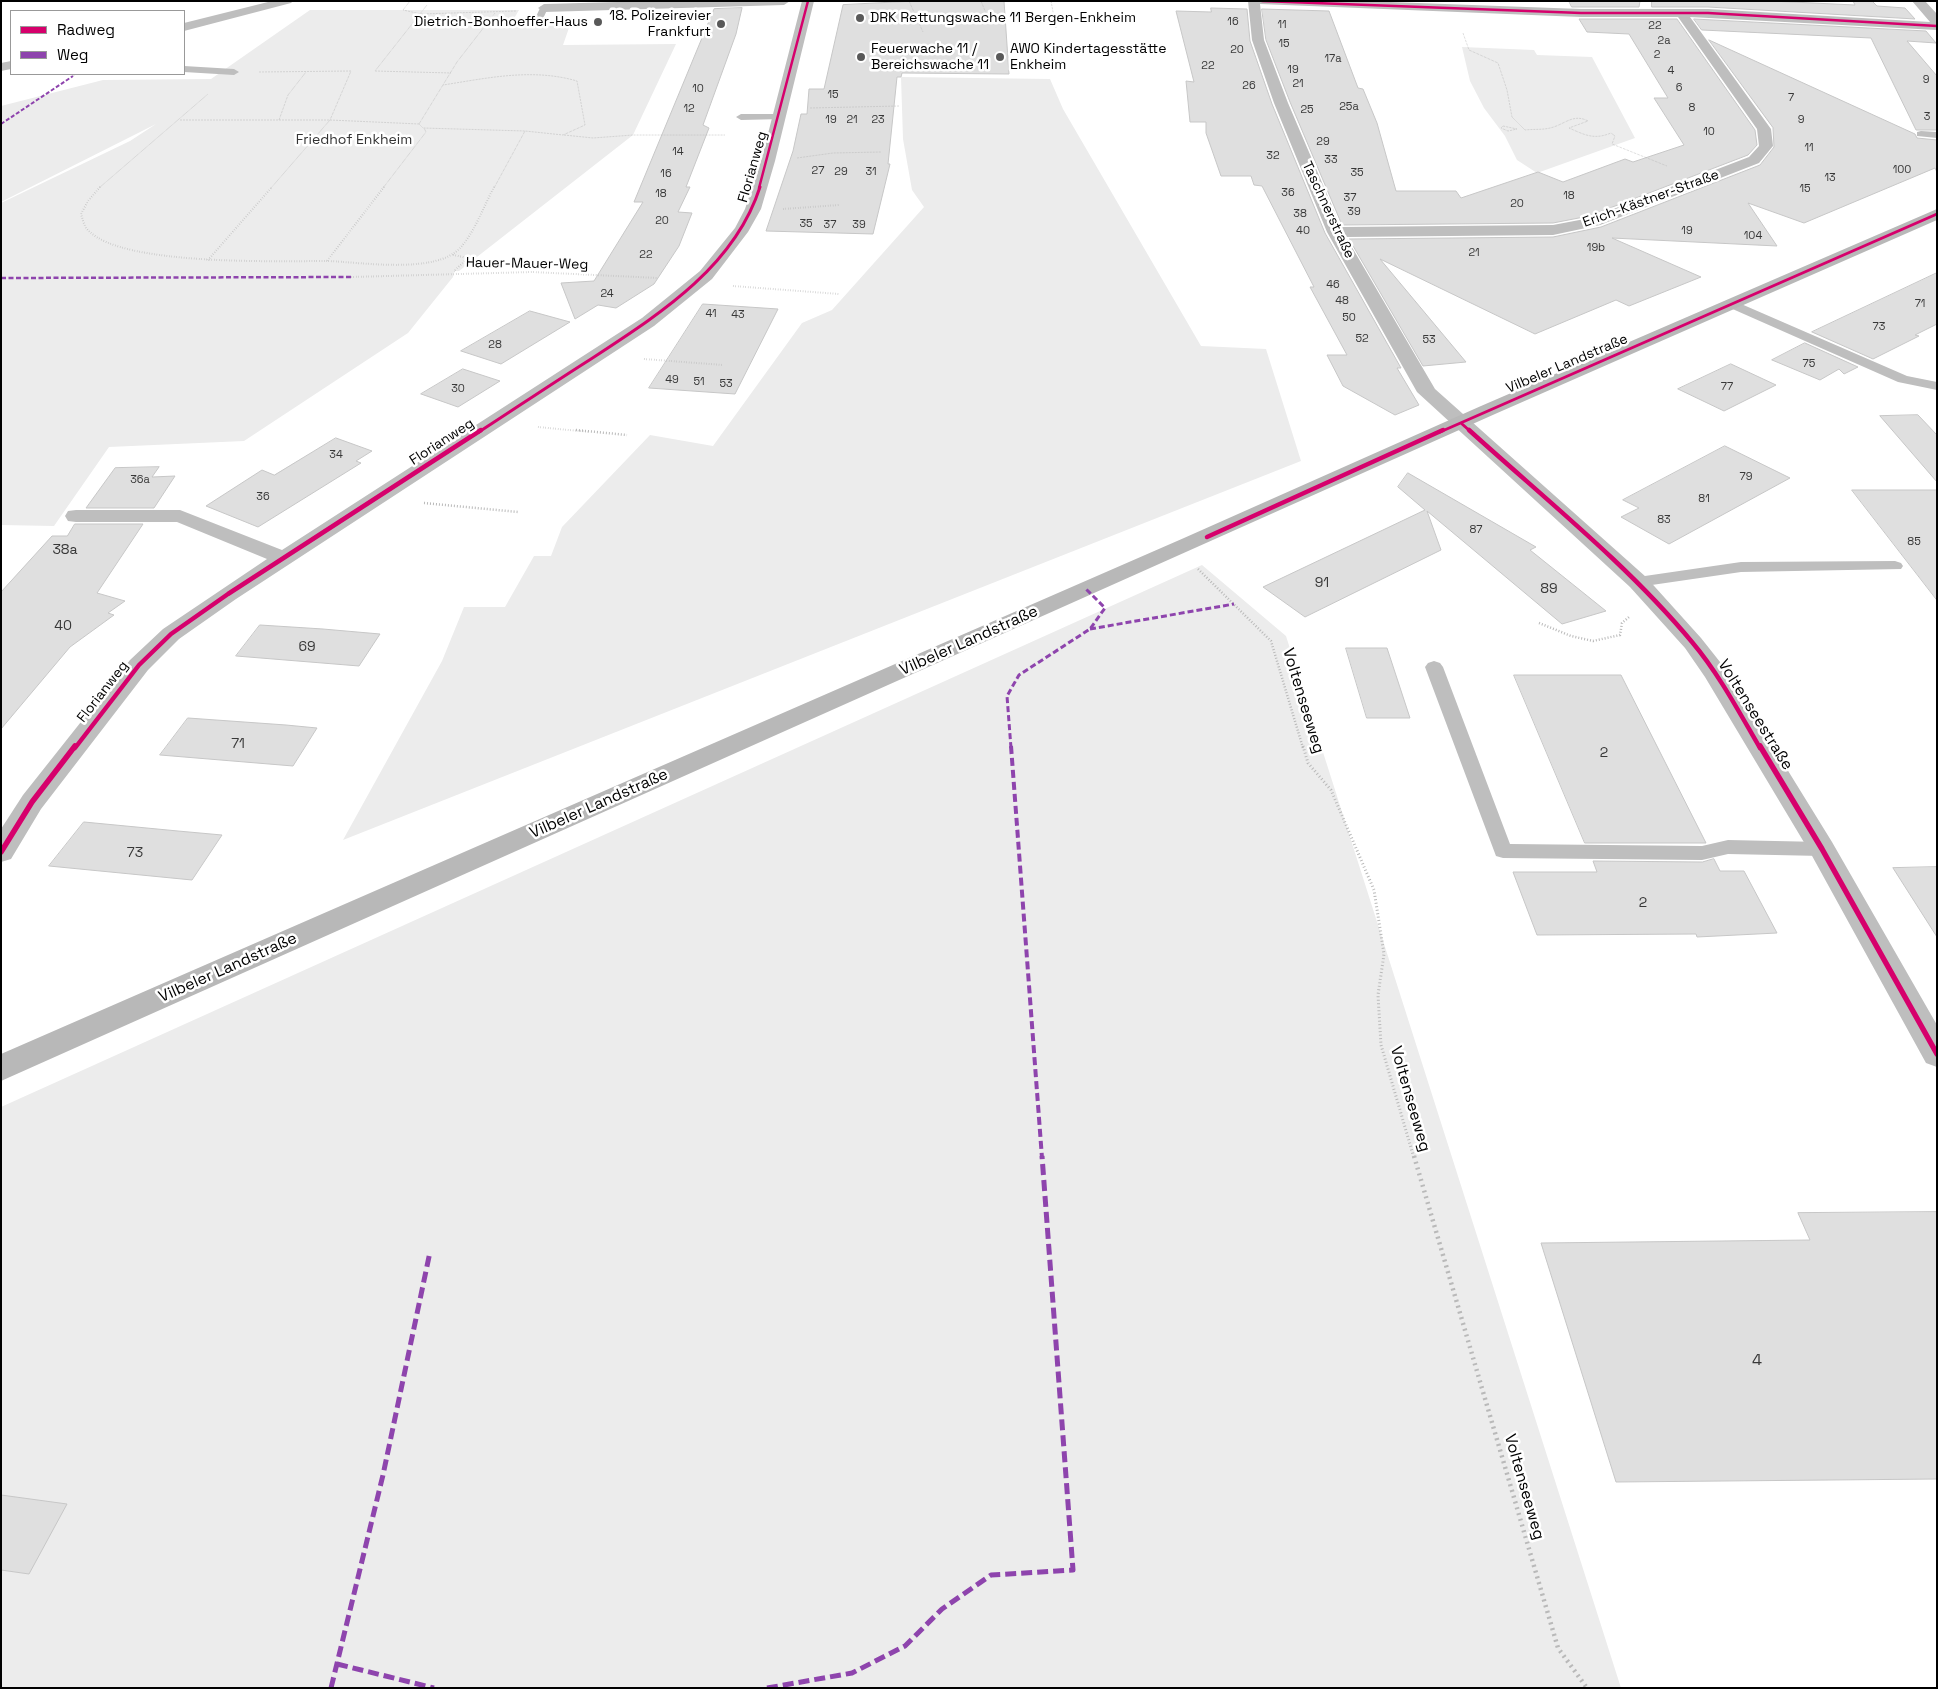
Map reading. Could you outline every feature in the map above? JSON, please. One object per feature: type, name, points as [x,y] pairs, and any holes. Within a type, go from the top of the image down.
[{"type":"main road","name":"Vilbeler Landstraße","points":[[1,1068],[1937,214]]},
{"type":"street","points":[[185,27],[287,1]]},
{"type":"street","points":[[544,8],[784,1]]},
{"type":"street","name":"Florianweg","points":[[1,852],[32,802],[139,665],[192,618],[648,322],[700,281],[732,244],[753,209],[768,161],[808,1]]},
{"type":"street","name":"Taschnerstraße","points":[[1254,1],[1258,40],[1281,103],[1335,232],[1427,392],[1461,423]]},
{"type":"street","points":[[1262,1],[1454,9],[1681,13],[1937,26]]},
{"type":"street","points":[[1918,1],[1937,22]]},
{"type":"street","name":"Erich-Kästner-Straße","points":[[1335,232],[1527,230],[1571,227],[1594,222],[1754,160],[1764,153],[1768,138],[1764,129],[1681,13]]},
{"type":"street","name":"Voltenseestraße","points":[[1461,423],[1638,582],[1661,605],[1715,673],[1822,849],[1937,1054]]},
{"type":"street","points":[[76,516],[180,516],[282,558]]},
{"type":"lane","points":[[537,23],[544,8]]},
{"type":"lane","points":[[185,69],[234,72]]},
{"type":"lane","points":[[741,117],[778,120]]},
{"type":"lane","points":[[1921,134],[1937,135]]},
{"type":"lane","points":[[1732,304],[1904,379],[1937,386]]},
{"type":"lane","points":[[1638,582],[1741,567],[1896,566]]},
{"type":"lane","points":[[1434,667],[1503,851],[1702,853],[1728,847],[1822,849]]},
{"type":"path","points":[[410,1],[403,10],[421,14],[495,13],[544,8]]},
{"type":"path","points":[[909,1],[923,32]]},
{"type":"path","points":[[981,1],[990,23]]},
{"type":"path","points":[[1051,1],[1056,28]]},
{"type":"path","points":[[427,5],[375,71],[450,73]]},
{"type":"path","points":[[1454,9],[1469,50],[1498,64],[1507,90],[1512,117],[1526,130]]},
{"type":"path","points":[[419,124],[450,73],[495,13]]},
{"type":"path","points":[[208,260],[330,120],[351,71],[234,72],[101,186],[80,214],[84,224],[92,234],[110,243],[137,251],[208,260],[327,261],[425,265],[453,255],[462,246],[525,131]]},
{"type":"path","points":[[279,120],[288,95],[307,72]]},
{"type":"path","points":[[443,85],[504,76],[545,74],[564,76],[577,81],[585,125],[563,135]]},
{"type":"path","points":[[423,128],[525,131],[593,138],[899,106]]},
{"type":"path","points":[[1516,129],[1511,126],[1501,127],[1508,131],[1554,127],[1569,118],[1584,118],[1588,121],[1569,128],[1591,138],[1599,138],[1611,133],[1615,136],[1612,144],[1703,181]]},
{"type":"path","points":[[179,120],[330,120],[419,124],[426,132],[327,261]]},
{"type":"path","points":[[768,161],[833,153],[881,152]]},
{"type":"path","points":[[753,209],[839,205]]},
{"type":"path","points":[[453,255],[468,258],[454,271],[460,273]]},
{"type":"path","points":[[605,349],[637,358],[723,365]]},
{"type":"path","points":[[499,418],[531,427],[628,435]]},
{"type":"path","points":[[386,492],[408,502],[518,512]]},
{"type":"path","points":[[1539,623],[1571,636],[1593,641],[1620,635],[1622,624],[1633,614],[1661,605]]},
{"type":"green space","name":"Friedhof Enkheim","points":[[310,10],[519,10],[509,27],[570,25],[563,45],[676,44],[633,135],[459,271],[454,271],[453,277],[408,333],[244,441],[109,447],[54,526],[1,525],[1,203],[130,141],[156,124],[1,202],[1,106],[103,80],[211,79]]},
{"type":"green space","points":[[1462,47],[1534,50],[1537,55],[1592,57],[1635,138],[1537,173],[1517,160],[1505,136],[1484,108],[1470,81]]},
{"type":"green space","points":[[901,77],[1050,79],[1063,109],[1201,346],[1266,349],[1301,461],[343,840],[442,661],[464,607],[505,607],[534,556],[551,556],[562,527],[650,435],[713,446],[802,323],[832,310],[924,207],[912,190],[903,139]]},
{"type":"green space","points":[[1202,565],[1286,636],[1621,1688],[1,1688],[1,1107]]},
{"type":"building","points":[[915,1],[1004,1],[1009,74],[902,73],[901,77],[897,77],[888,164],[890,164],[873,234],[766,231],[793,151],[801,114],[807,114],[809,89],[824,89],[843,5]]},
{"type":"building","points":[[1569,1],[1640,1],[1639,7],[1572,7]]},
{"type":"building","points":[[1652,1],[1771,1],[1855,5],[1853,1],[1872,1],[1877,6],[1905,8],[1915,19],[1708,7],[1652,7]]},
{"type":"building","points":[[742,8],[736,34],[703,125],[709,128],[686,187],[690,187],[678,212],[692,213],[679,246],[654,284],[616,308],[598,305],[575,319],[561,283],[594,281],[643,202],[634,202],[714,9]]},
{"type":"building","points":[[1211,8],[1247,9],[1250,41],[1272,104],[1325,233],[1401,368],[1397,368],[1419,405],[1395,415],[1343,386],[1327,355],[1347,355],[1310,287],[1314,287],[1262,186],[1254,185],[1251,176],[1221,176],[1206,133],[1206,122],[1190,122],[1186,81],[1194,82],[1176,11],[1211,12]]},
{"type":"building","points":[[1262,9],[1329,11],[1358,88],[1363,89],[1377,123],[1396,191],[1456,191],[1461,198],[1538,172],[1563,182],[1625,159],[1633,162],[1684,145],[1654,98],[1668,98],[1629,34],[1587,32],[1579,19],[1677,19],[1755,130],[1757,145],[1748,155],[1589,216],[1553,223],[1342,225],[1266,40]]},
{"type":"building","points":[[1694,19],[1926,31],[1936,43],[1907,41],[1937,76],[1937,130],[1916,130],[1871,38],[1702,30]]},
{"type":"building","points":[[1709,40],[1915,134],[1917,138],[1937,140],[1937,172],[1935,168],[1804,223],[1748,203],[1777,246],[1612,238],[1701,277],[1629,306],[1616,300],[1535,334],[1380,259],[1466,362],[1423,366],[1349,239],[1553,237],[1601,227],[1760,165],[1774,147],[1773,128]]},
{"type":"building","points":[[1937,273],[1937,324],[1915,335],[1919,336],[1873,359],[1812,332]]},
{"type":"building","points":[[703,304],[778,309],[735,394],[649,388]]},
{"type":"building","points":[[530,311],[570,322],[501,364],[461,351]]},
{"type":"building","points":[[1805,343],[1858,367],[1844,374],[1839,369],[1820,380],[1772,360]]},
{"type":"building","points":[[1731,364],[1776,385],[1724,411],[1678,389]]},
{"type":"building","points":[[463,369],[500,381],[458,407],[421,394]]},
{"type":"building","points":[[1918,415],[1937,435],[1937,482],[1880,416]]},
{"type":"building","points":[[336,438],[372,451],[356,461],[361,463],[258,527],[206,506],[262,470],[274,475]]},
{"type":"building","points":[[1725,446],[1790,478],[1669,544],[1621,517],[1639,508],[1623,500]]},
{"type":"building","points":[[159,467],[152,477],[175,476],[154,508],[86,508],[115,468]]},
{"type":"building","points":[[1408,473],[1536,547],[1530,550],[1606,611],[1562,624],[1427,511],[1441,550],[1305,617],[1263,587],[1425,510],[1398,487]]},
{"type":"building","points":[[1852,490],[1937,490],[1937,600]]},
{"type":"building","points":[[75,524],[143,524],[97,593],[125,601],[108,613],[114,615],[70,647],[1,729],[1,592],[52,536],[67,536]]},
{"type":"building","points":[[260,625],[380,634],[359,666],[236,656]]},
{"type":"building","points":[[1346,648],[1387,648],[1410,718],[1367,718]]},
{"type":"building","points":[[1514,675],[1621,675],[1706,843],[1585,843]]},
{"type":"building","points":[[188,718],[317,728],[293,766],[160,755]]},
{"type":"building","points":[[84,822],[222,835],[192,880],[49,866]]},
{"type":"building","points":[[1714,859],[1720,871],[1744,871],[1777,933],[1697,937],[1696,934],[1537,935],[1513,872],[1597,872],[1593,861],[1702,862]]},
{"type":"building","points":[[1937,867],[1937,937],[1893,868]]},
{"type":"building","points":[[1937,1212],[1937,1479],[1616,1482],[1541,1243],[1810,1240],[1798,1213]]},
{"type":"building","points":[[1,1495],[67,1504],[29,1574],[1,1570]]},
{"type":"marked path","points":[[1,124],[73,76]]},
{"type":"marked path","points":[[1,278],[351,277]]},
{"type":"marked path","points":[[767,1688],[852,1673],[905,1646],[942,1609],[991,1575],[1073,1570],[1007,696],[1019,675],[1090,629],[1105,608],[1086,589]]},
{"type":"marked path","points":[[1090,629],[1234,604]]},
{"type":"marked path","points":[[331,1688],[383,1475],[430,1252]]},
{"type":"marked path","points":[[337,1664],[434,1688]]},
{"type":"cycle path","points":[[1,852],[32,802],[139,665],[171,634],[228,594],[648,322],[706,275],[742,229],[753,209],[768,161],[808,1]]},
{"type":"cycle path","points":[[1262,1],[1581,13],[1708,13],[1937,26]]},
{"type":"cycle path","points":[[1207,537],[1488,410],[1937,214]]},
{"type":"cycle path","points":[[1461,423],[1638,582],[1693,643],[1715,673],[1822,849],[1937,1054]]},
{"type":"place","name":"DRK Rettungswache 11 Bergen-Enkheim","points":[[860,18]]},
{"type":"place","name":"Dietrich-Bonhoeffer-Haus","points":[[598,22]]},
{"type":"place","name":"18. Polizeirevier Frankfurt","points":[[721,24]]},
{"type":"place","name":"Feuerwache 11 / Bereichswache 11","points":[[861,57]]},
{"type":"place","name":"AWO Kindertagesstätte Enkheim","points":[[1000,57]]}]
